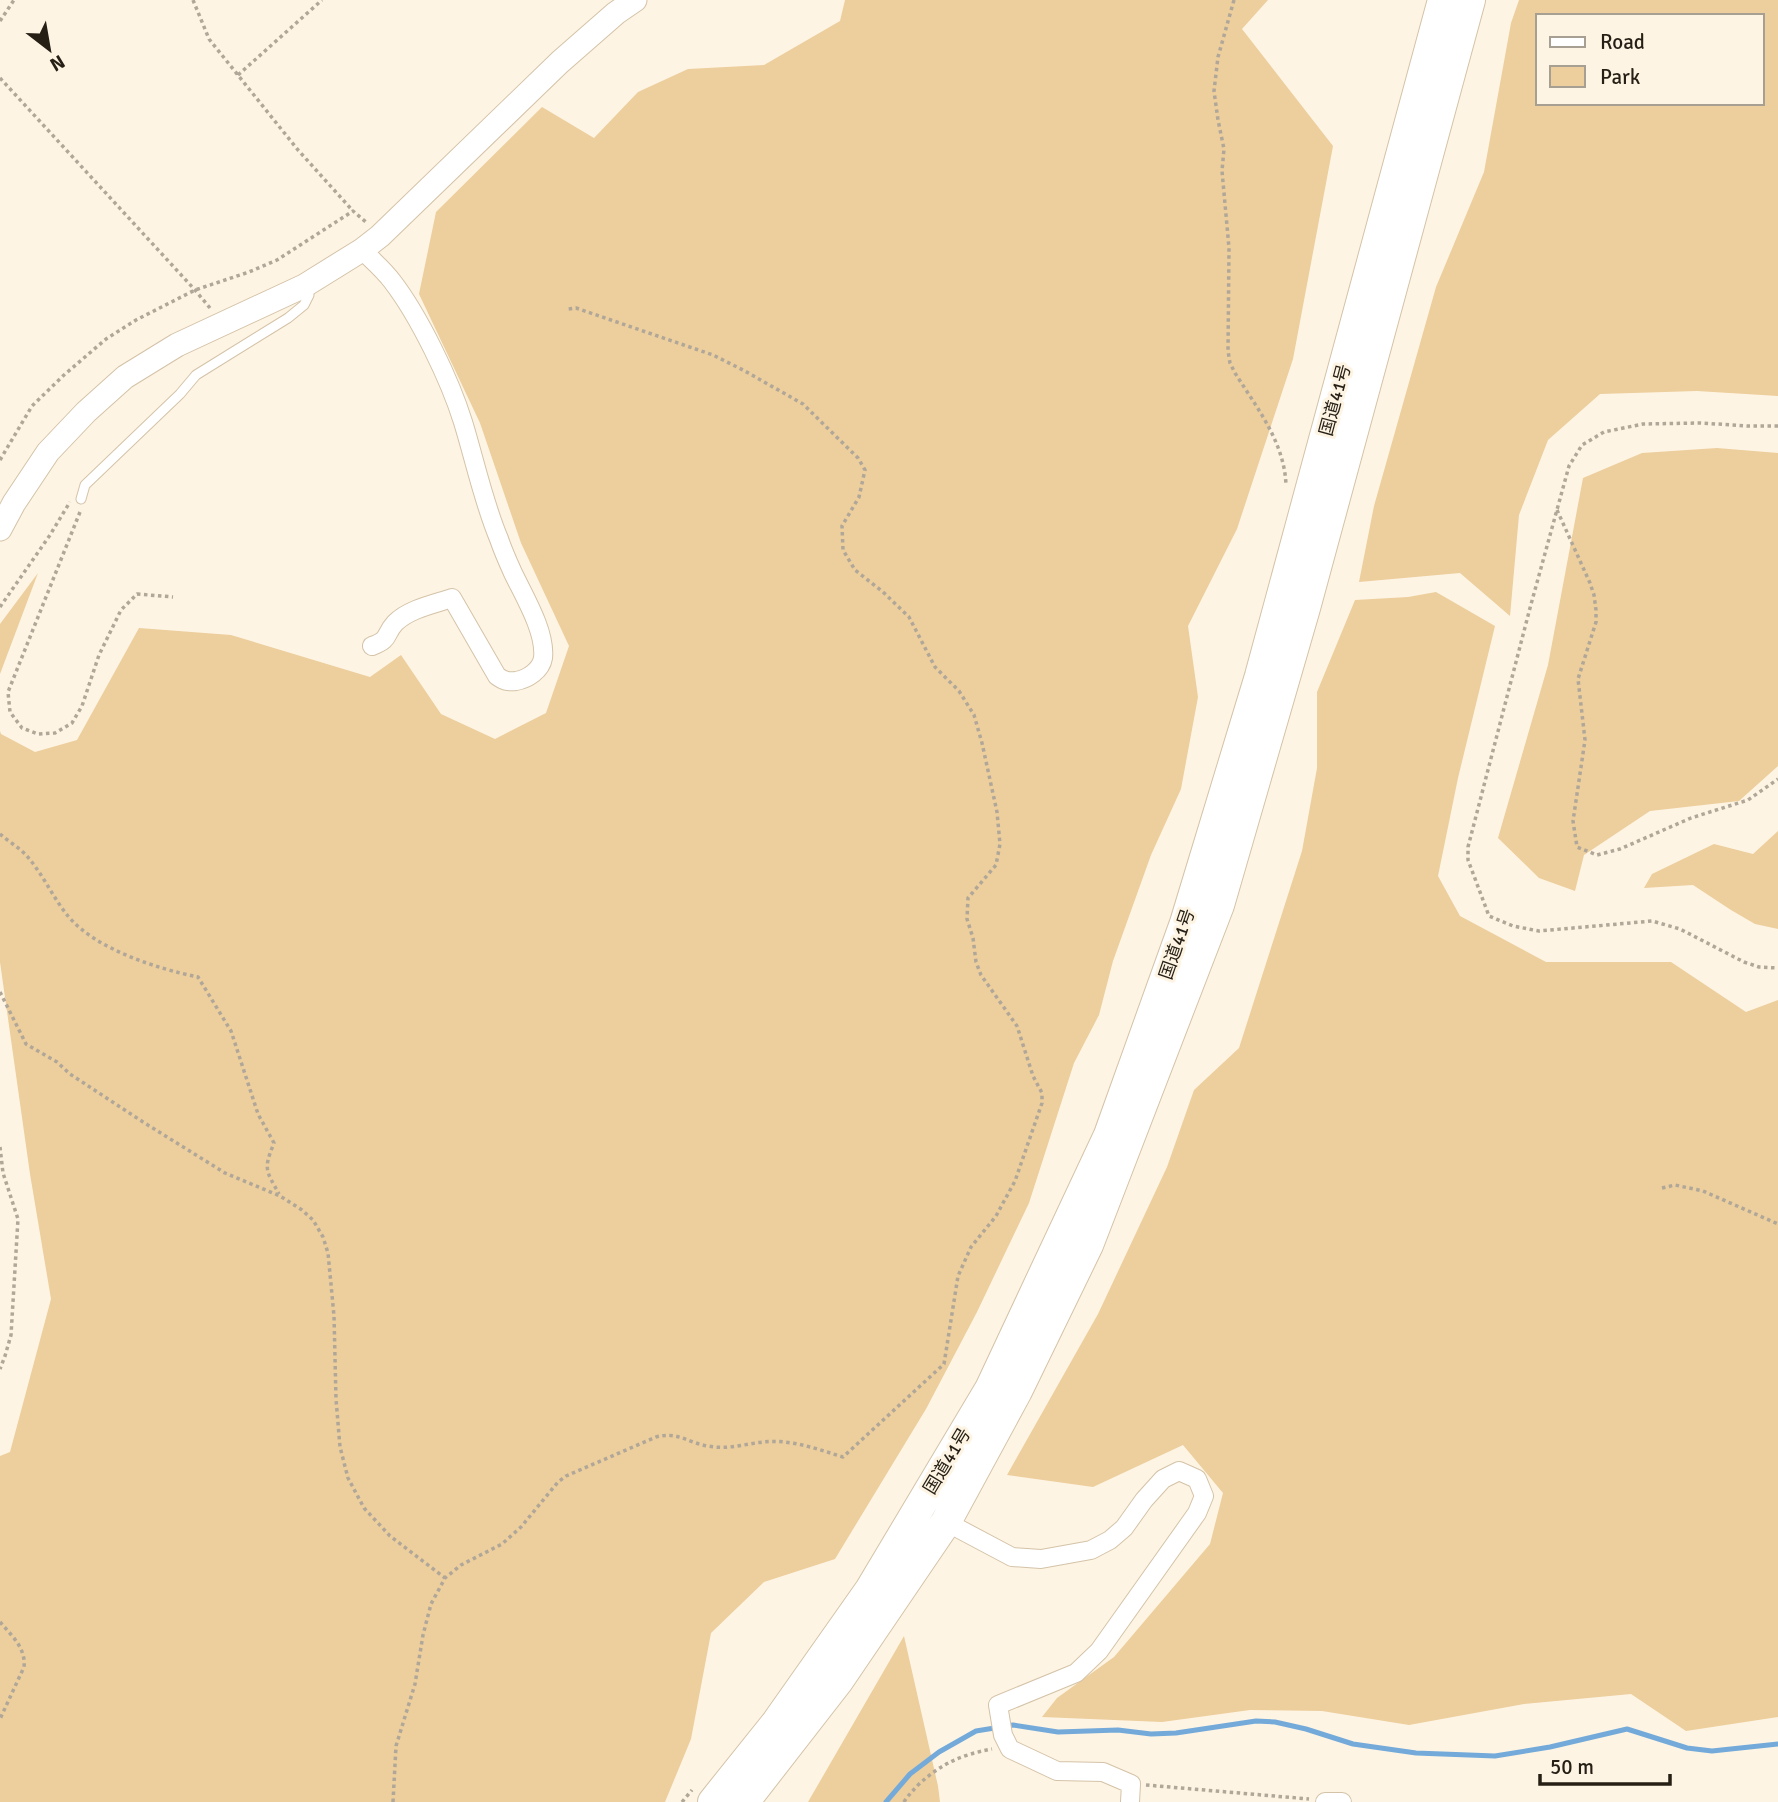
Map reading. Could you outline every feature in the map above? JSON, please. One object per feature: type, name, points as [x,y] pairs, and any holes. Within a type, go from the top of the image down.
[{"type":"highway","name":"国道41号","points":[[706,1792],[777,1722],[870,1590],[990,1390],[1108,1135],[1185,923],[1260,676],[1443,0]]},
{"type":"highway","name":"国道41号","points":[[744,1802],[838,1681],[946,1522],[1017,1391],[1088,1245],[1219,905],[1305,608],[1470,0]]},
{"type":"street","points":[[0,529],[48,452],[86,412],[125,377],[177,345],[304,286],[371,243],[551,70],[616,13],[635,0]]},
{"type":"street","points":[[371,243],[444,373],[463,421],[488,510],[538,627],[543,659],[530,676],[504,681],[497,676],[452,598],[411,612],[395,623],[383,642],[372,646]]},
{"type":"street","points":[[946,1522],[1012,1557],[1041,1559],[1091,1550],[1110,1540],[1124,1528],[1163,1479],[1179,1471],[1197,1479],[1203,1496],[1197,1513],[1099,1651],[1076,1673],[998,1704],[1004,1734],[1058,1770],[1103,1772],[1131,1784],[1130,1802]]},
{"type":"street","points":[[1325,1802],[1342,1802]]},
{"type":"lane","points":[[81,499],[85,485],[180,394],[196,375],[288,318],[304,305],[309,295],[304,286]]},
{"type":"path","points":[[0,20],[14,0]]},
{"type":"path","points":[[192,0],[209,39],[298,150],[353,211],[371,243]]},
{"type":"path","points":[[238,75],[322,0]]},
{"type":"path","points":[[1234,0],[1218,57],[1214,91],[1224,149],[1222,171],[1229,248],[1228,351],[1235,373],[1275,438],[1285,472],[1286,491]]},
{"type":"path","points":[[0,78],[195,289],[222,324]]},
{"type":"path","points":[[0,460],[33,406],[106,339],[195,289],[277,260],[353,211]]},
{"type":"path","points":[[393,1802],[396,1746],[415,1684],[431,1604],[445,1578],[461,1565],[502,1544],[522,1527],[558,1482],[566,1476],[656,1437],[669,1434],[709,1447],[731,1448],[780,1442],[804,1445],[844,1457],[944,1364],[958,1276],[971,1247],[996,1216],[1015,1181],[1042,1103],[1042,1093],[1032,1076],[1017,1026],[981,975],[967,919],[968,898],[996,865],[1000,844],[997,812],[982,743],[974,715],[958,691],[934,667],[909,617],[855,570],[843,550],[842,526],[859,497],[865,470],[858,458],[803,404],[743,370],[713,355],[576,308],[568,309]]},
{"type":"path","points":[[1778,426],[1643,424],[1604,432],[1582,445],[1569,466],[1468,847],[1468,860],[1489,916],[1513,926],[1539,932],[1652,921],[1680,929],[1744,962],[1759,967],[1778,968]]},
{"type":"path","points":[[0,607],[72,500],[81,499],[80,511],[8,692],[10,712],[22,729],[38,734],[55,733],[72,723],[82,706],[99,655],[121,610],[137,594],[173,597]]},
{"type":"path","points":[[1557,510],[1590,583],[1596,610],[1596,622],[1578,679],[1585,740],[1573,821],[1577,847],[1598,855],[1620,849],[1691,818],[1748,800],[1778,779]]},
{"type":"path","points":[[0,834],[26,855],[69,918],[92,938],[173,972],[198,977],[231,1031],[258,1114],[274,1143],[266,1161],[266,1170],[280,1196]]},
{"type":"path","points":[[0,992],[26,1044],[225,1173],[280,1196],[313,1220],[328,1253],[340,1447],[348,1478],[364,1508],[390,1536],[445,1578]]},
{"type":"path","points":[[0,1147],[3,1173],[18,1219],[10,1335],[0,1369]]},
{"type":"path","points":[[1662,1188],[1675,1185],[1703,1191],[1778,1224]]},
{"type":"path","points":[[0,1622],[22,1648],[25,1658],[24,1667],[0,1719]]},
{"type":"path","points":[[904,1802],[926,1777],[947,1762],[994,1749],[1004,1734]]},
{"type":"path","points":[[1131,1784],[1285,1796],[1325,1802]]},
{"type":"path","points":[[682,1802],[706,1792]]},
{"type":"green space","points":[[845,0],[1268,0],[1242,29],[1333,146],[1293,359],[1237,529],[1188,626],[1198,697],[1181,789],[1151,855],[1113,961],[1099,1015],[1074,1063],[1029,1203],[977,1312],[926,1409],[835,1559],[764,1582],[711,1633],[691,1739],[665,1802],[0,1802],[0,1456],[10,1452],[51,1299],[0,962],[0,731],[35,752],[77,740],[139,628],[231,635],[370,677],[401,655],[441,714],[495,739],[546,713],[569,646],[521,543],[480,423],[419,294],[436,212],[542,107],[594,138],[638,92],[688,69],[764,65],[840,21]]},
{"type":"green space","points":[[1519,0],[1778,0],[1778,396],[1697,391],[1600,394],[1548,440],[1519,515],[1510,616],[1460,573],[1359,582],[1374,506],[1436,287],[1484,172],[1511,23]]},
{"type":"green space","points":[[1717,448],[1778,453],[1778,766],[1739,801],[1650,811],[1584,855],[1575,891],[1539,878],[1498,838],[1548,665],[1583,478],[1642,453]]},
{"type":"green space","points":[[38,573],[0,674],[0,624]]},
{"type":"green space","points":[[1436,592],[1495,626],[1458,778],[1438,876],[1460,916],[1546,962],[1671,962],[1746,1012],[1778,1000],[1778,1717],[1686,1731],[1631,1694],[1524,1704],[1409,1725],[1322,1711],[1250,1710],[1162,1722],[1042,1717],[1057,1698],[1114,1657],[1210,1544],[1223,1493],[1183,1445],[1093,1487],[1007,1475],[1098,1314],[1167,1167],[1194,1090],[1239,1048],[1302,851],[1317,768],[1317,692],[1355,600],[1408,597]]},
{"type":"green space","points":[[1778,831],[1778,929],[1755,924],[1693,885],[1644,888],[1652,874],[1714,844],[1753,854]]},
{"type":"green space","points":[[904,1636],[940,1802],[808,1802]]},
{"type":"waterway","points":[[886,1802],[910,1774],[939,1752],[976,1731],[1013,1725],[1058,1732],[1118,1730],[1151,1734],[1256,1721],[1275,1722],[1353,1744],[1416,1753],[1495,1756],[1550,1747],[1627,1729],[1687,1748],[1712,1751],[1778,1744]]}]
